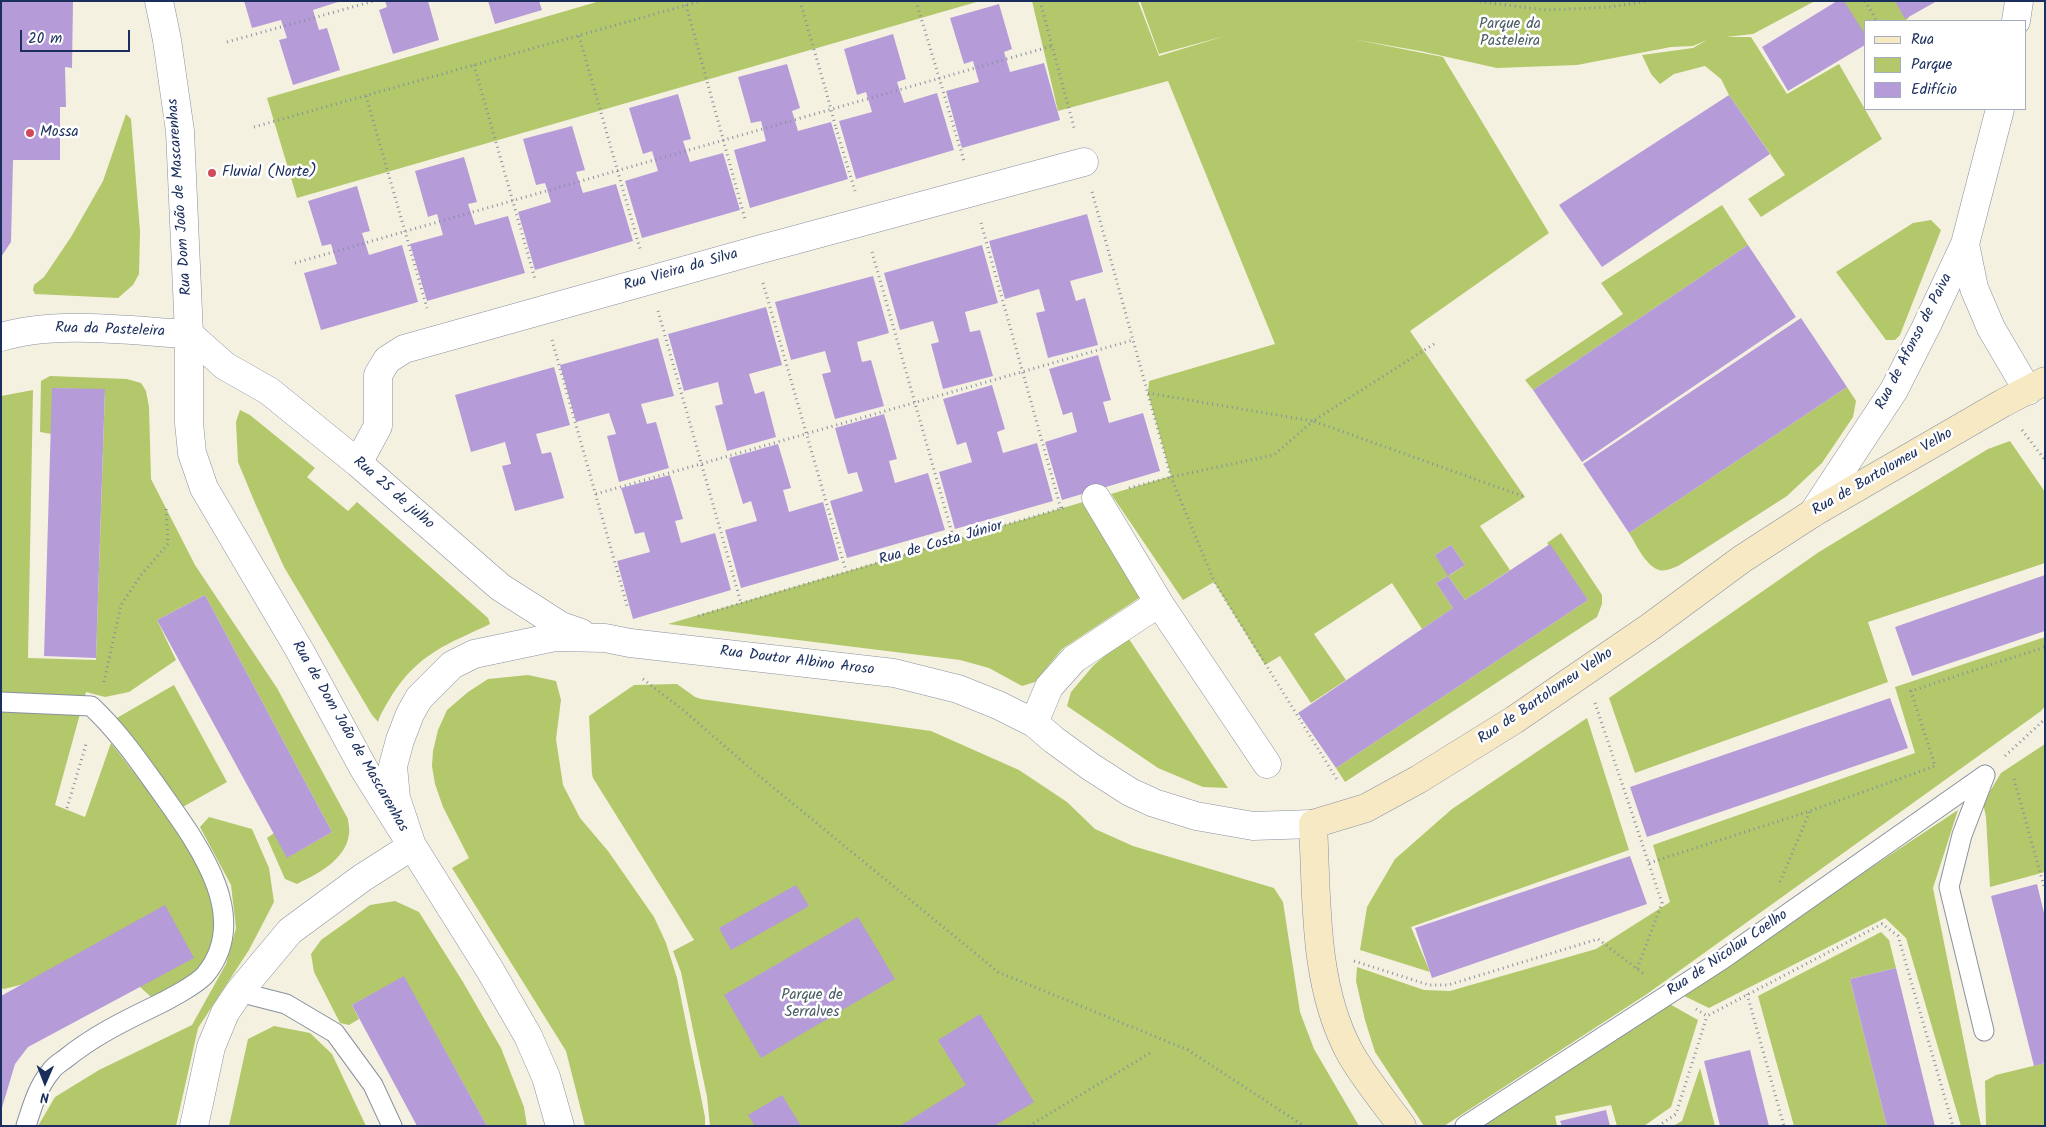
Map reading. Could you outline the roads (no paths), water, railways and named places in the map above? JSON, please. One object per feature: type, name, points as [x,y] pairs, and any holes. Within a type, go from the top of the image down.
[{"type":"street","name":"Rua Dom João de Mascarenhas","points":[[159,1],[167,40],[180,131],[189,334]]},
{"type":"street","points":[[2016,20],[2019,1]]},
{"type":"street","name":"Rua de Afonso de Paiva","points":[[1813,513],[1894,390],[1965,244],[2000,110]]},
{"type":"street","name":"Rua Vieira da Silva","points":[[358,463],[378,426],[378,374],[388,360],[404,350],[649,280],[1084,162]]},
{"type":"street","name":"Rua de Afonso de Paiva","points":[[1965,244],[1974,288],[1991,328],[2036,386]]},
{"type":"street","name":"Rua da Pasteleira","points":[[1,337],[16,333],[56,328],[189,334]]},
{"type":"street","name":"Rua 25 de julho","points":[[189,334],[225,366],[269,392],[358,463],[500,587],[561,626],[605,638]]},
{"type":"street","name":"Rua de Dom João de Mascarenhas","points":[[189,334],[189,423],[192,453],[204,488],[300,651],[364,769],[490,970],[528,1036],[546,1077],[560,1126]]},
{"type":"street","name":"Rua de Bartolomeu Velho","points":[[1313,824],[1366,808],[1419,780],[1514,720],[1650,627],[1742,560],[1813,513],[2003,403],[2036,386]]},
{"type":"street","points":[[1096,498],[1159,603],[1267,764]]},
{"type":"street","points":[[1034,723],[1049,687],[1074,658],[1159,603]]},
{"type":"street","name":"Rua Doutor Albino Aroso","points":[[412,846],[396,798],[393,766],[400,740],[410,714],[419,698],[452,665],[474,654],[556,637],[605,638],[630,644],[894,673],[958,689],[998,705],[1034,723],[1091,767],[1130,792],[1154,803],[1196,816],[1237,824],[1271,826],[1313,824]]},
{"type":"street","points":[[1313,824],[1320,946],[1330,1006],[1349,1052],[1402,1126]]},
{"type":"street","points":[[194,1126],[211,1047],[225,1013],[239,992],[290,931],[362,878],[412,846]]},
{"type":"lane","points":[[1,702],[86,704],[96,710],[138,761],[194,839],[213,874],[222,907],[223,933],[220,951],[204,976],[168,1000],[113,1027],[78,1048],[51,1070],[34,1100],[26,1126]]},
{"type":"lane","name":"Rua de Nicolau Coelho","points":[[1465,1126],[1723,959],[1985,775],[1962,835],[1949,887],[1984,1031]]},
{"type":"lane","points":[[239,992],[286,1004],[335,1033],[373,1085],[392,1126]]},
{"type":"place","name":"Mossa","points":[[30,133]]},
{"type":"place","name":"Fluvial (Norte)","points":[[212,173]]},
{"type":"park label","name":"Parque da Pasteleira","points":[[1510,34]]},
{"type":"park label","name":"Parque de Serralves","points":[[812,1004]]}]
